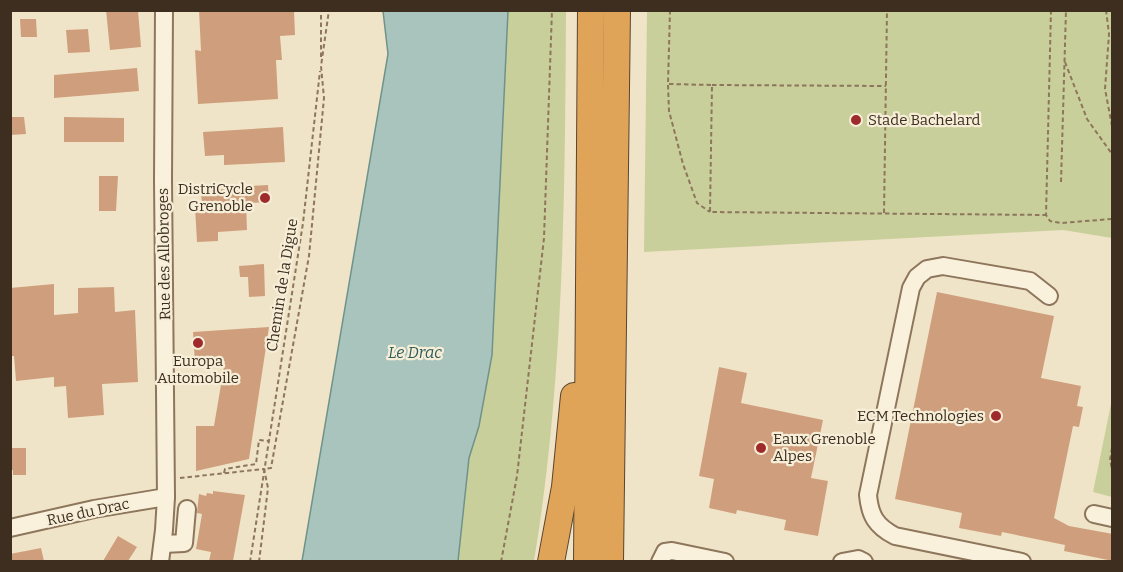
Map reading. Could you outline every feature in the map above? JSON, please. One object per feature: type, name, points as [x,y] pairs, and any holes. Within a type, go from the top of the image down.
[{"type":"highway","points":[[587,561],[591,10]]},
{"type":"highway","points":[[610,561],[616,10]]},
{"type":"highway","points":[[551,561],[565,487],[573,405],[577,255],[589,157]]},
{"type":"street","name":"Rue des Allobroges","points":[[160,561],[166,488],[164,10]]},
{"type":"street","points":[[1022,561],[984,558],[895,536],[885,531],[876,522],[869,510],[868,495],[911,288],[917,277],[927,269],[943,266],[1030,281],[1049,296]]},
{"type":"street","name":"Rue du Drac","points":[[10,528],[94,509],[166,488]]},
{"type":"street","points":[[163,544],[184,543],[187,509]]},
{"type":"street","points":[[1094,514],[1113,518]]},
{"type":"street","points":[[660,561],[665,552],[672,550],[701,559],[725,561]]},
{"type":"street","points":[[842,561],[858,559],[864,561]]},
{"type":"path","name":"Chemin de la Digue","points":[[250,561],[303,223],[321,66],[321,10]]},
{"type":"path","points":[[166,488],[224,474],[271,468],[309,256],[324,98],[321,66],[329,10]]},
{"type":"path","points":[[501,561],[517,476],[544,238],[552,10]]},
{"type":"path","points":[[670,10],[669,111],[683,164],[697,203],[710,212],[1046,215]]},
{"type":"path","points":[[884,213],[887,10]]},
{"type":"path","points":[[1051,10],[1046,215],[1050,221],[1061,223],[1113,219]]},
{"type":"path","points":[[1060,182],[1066,10]]},
{"type":"path","points":[[1106,10],[1109,34],[1105,89],[1113,126]]},
{"type":"path","points":[[1107,54],[1113,56]]},
{"type":"path","points":[[1064,60],[1087,119],[1113,154]]},
{"type":"path","points":[[668,84],[886,86]]},
{"type":"path","points":[[710,212],[712,85]]},
{"type":"path","points":[[224,474],[225,469],[256,464],[259,440],[268,441]]},
{"type":"path","points":[[1113,448],[1110,460],[1113,469]]},
{"type":"path","points":[[259,561],[268,488],[264,469]]},
{"type":"green space","points":[[508,11],[566,11],[561,287],[552,424],[534,561],[458,562],[469,458],[479,426],[492,355]]},
{"type":"green space","name":"Stade Bachelard","points":[[647,11],[1112,11],[1112,238],[1063,230],[644,252]]},
{"type":"green space","points":[[1112,399],[1112,497],[1093,492]]},
{"type":"water","name":"Le Drac","points":[[383,11],[508,11],[492,355],[479,426],[469,458],[458,561],[302,561],[388,54]]},
{"type":"building","points":[[106,10],[138,10],[141,47],[110,50]]},
{"type":"building","points":[[199,10],[294,10],[295,35],[280,36],[282,60],[276,60],[278,99],[198,104],[195,50],[201,51]]},
{"type":"building","points":[[20,19],[36,19],[37,37],[21,37]]},
{"type":"building","points":[[88,29],[90,52],[68,53],[66,30]]},
{"type":"building","points":[[137,68],[139,91],[54,98],[54,75]]},
{"type":"building","points":[[10,117],[24,117],[26,134],[10,135]]},
{"type":"building","points":[[64,117],[124,118],[124,142],[64,142]]},
{"type":"building","points":[[283,127],[285,162],[224,165],[224,155],[205,156],[203,132]]},
{"type":"building","points":[[99,176],[118,176],[116,211],[99,211]]},
{"type":"building","points":[[268,185],[269,202],[246,203],[247,230],[218,232],[218,241],[197,242],[195,207],[202,206],[201,190]]},
{"type":"building","points":[[264,264],[265,296],[249,297],[248,277],[240,277],[239,266]]},
{"type":"building","points":[[54,284],[54,315],[78,313],[78,288],[114,287],[115,312],[135,310],[138,382],[102,384],[104,415],[68,418],[66,386],[54,387],[54,377],[16,381],[14,356],[10,356],[10,288]]},
{"type":"building","name":"ECM Technologies","points":[[937,292],[1054,316],[1041,378],[1081,386],[1077,406],[1083,407],[1079,427],[1073,426],[1054,518],[1069,526],[1113,534],[1113,561],[1064,551],[1065,545],[1002,532],[1001,536],[959,528],[962,513],[895,499]]},
{"type":"building","points":[[269,327],[249,459],[196,471],[196,426],[214,426],[225,361],[195,363],[193,332]]},
{"type":"building","name":"Eaux Grenoble Alpes","points":[[719,367],[747,373],[741,403],[823,420],[811,478],[828,481],[818,536],[784,530],[786,520],[737,510],[736,514],[709,508],[714,479],[699,476]]},
{"type":"building","points":[[10,448],[26,448],[26,475],[13,475],[13,470],[10,470]]},
{"type":"building","points":[[213,491],[245,495],[233,561],[209,561],[211,552],[196,549],[202,514],[197,513],[199,494],[206,496],[207,493],[213,494]]},
{"type":"building","points":[[118,536],[137,547],[128,561],[103,561]]},
{"type":"building","points":[[41,548],[44,561],[10,561],[10,554]]},
{"type":"place","name":"Stade Bachelard","points":[[856,120]]},
{"type":"place","name":"DistriCycle Grenoble","points":[[265,198]]},
{"type":"place","name":"Europa Automobile","points":[[198,343]]},
{"type":"place","name":"ECM Technologies","points":[[996,416]]},
{"type":"place","name":"Eaux Grenoble Alpes","points":[[761,448]]}]
